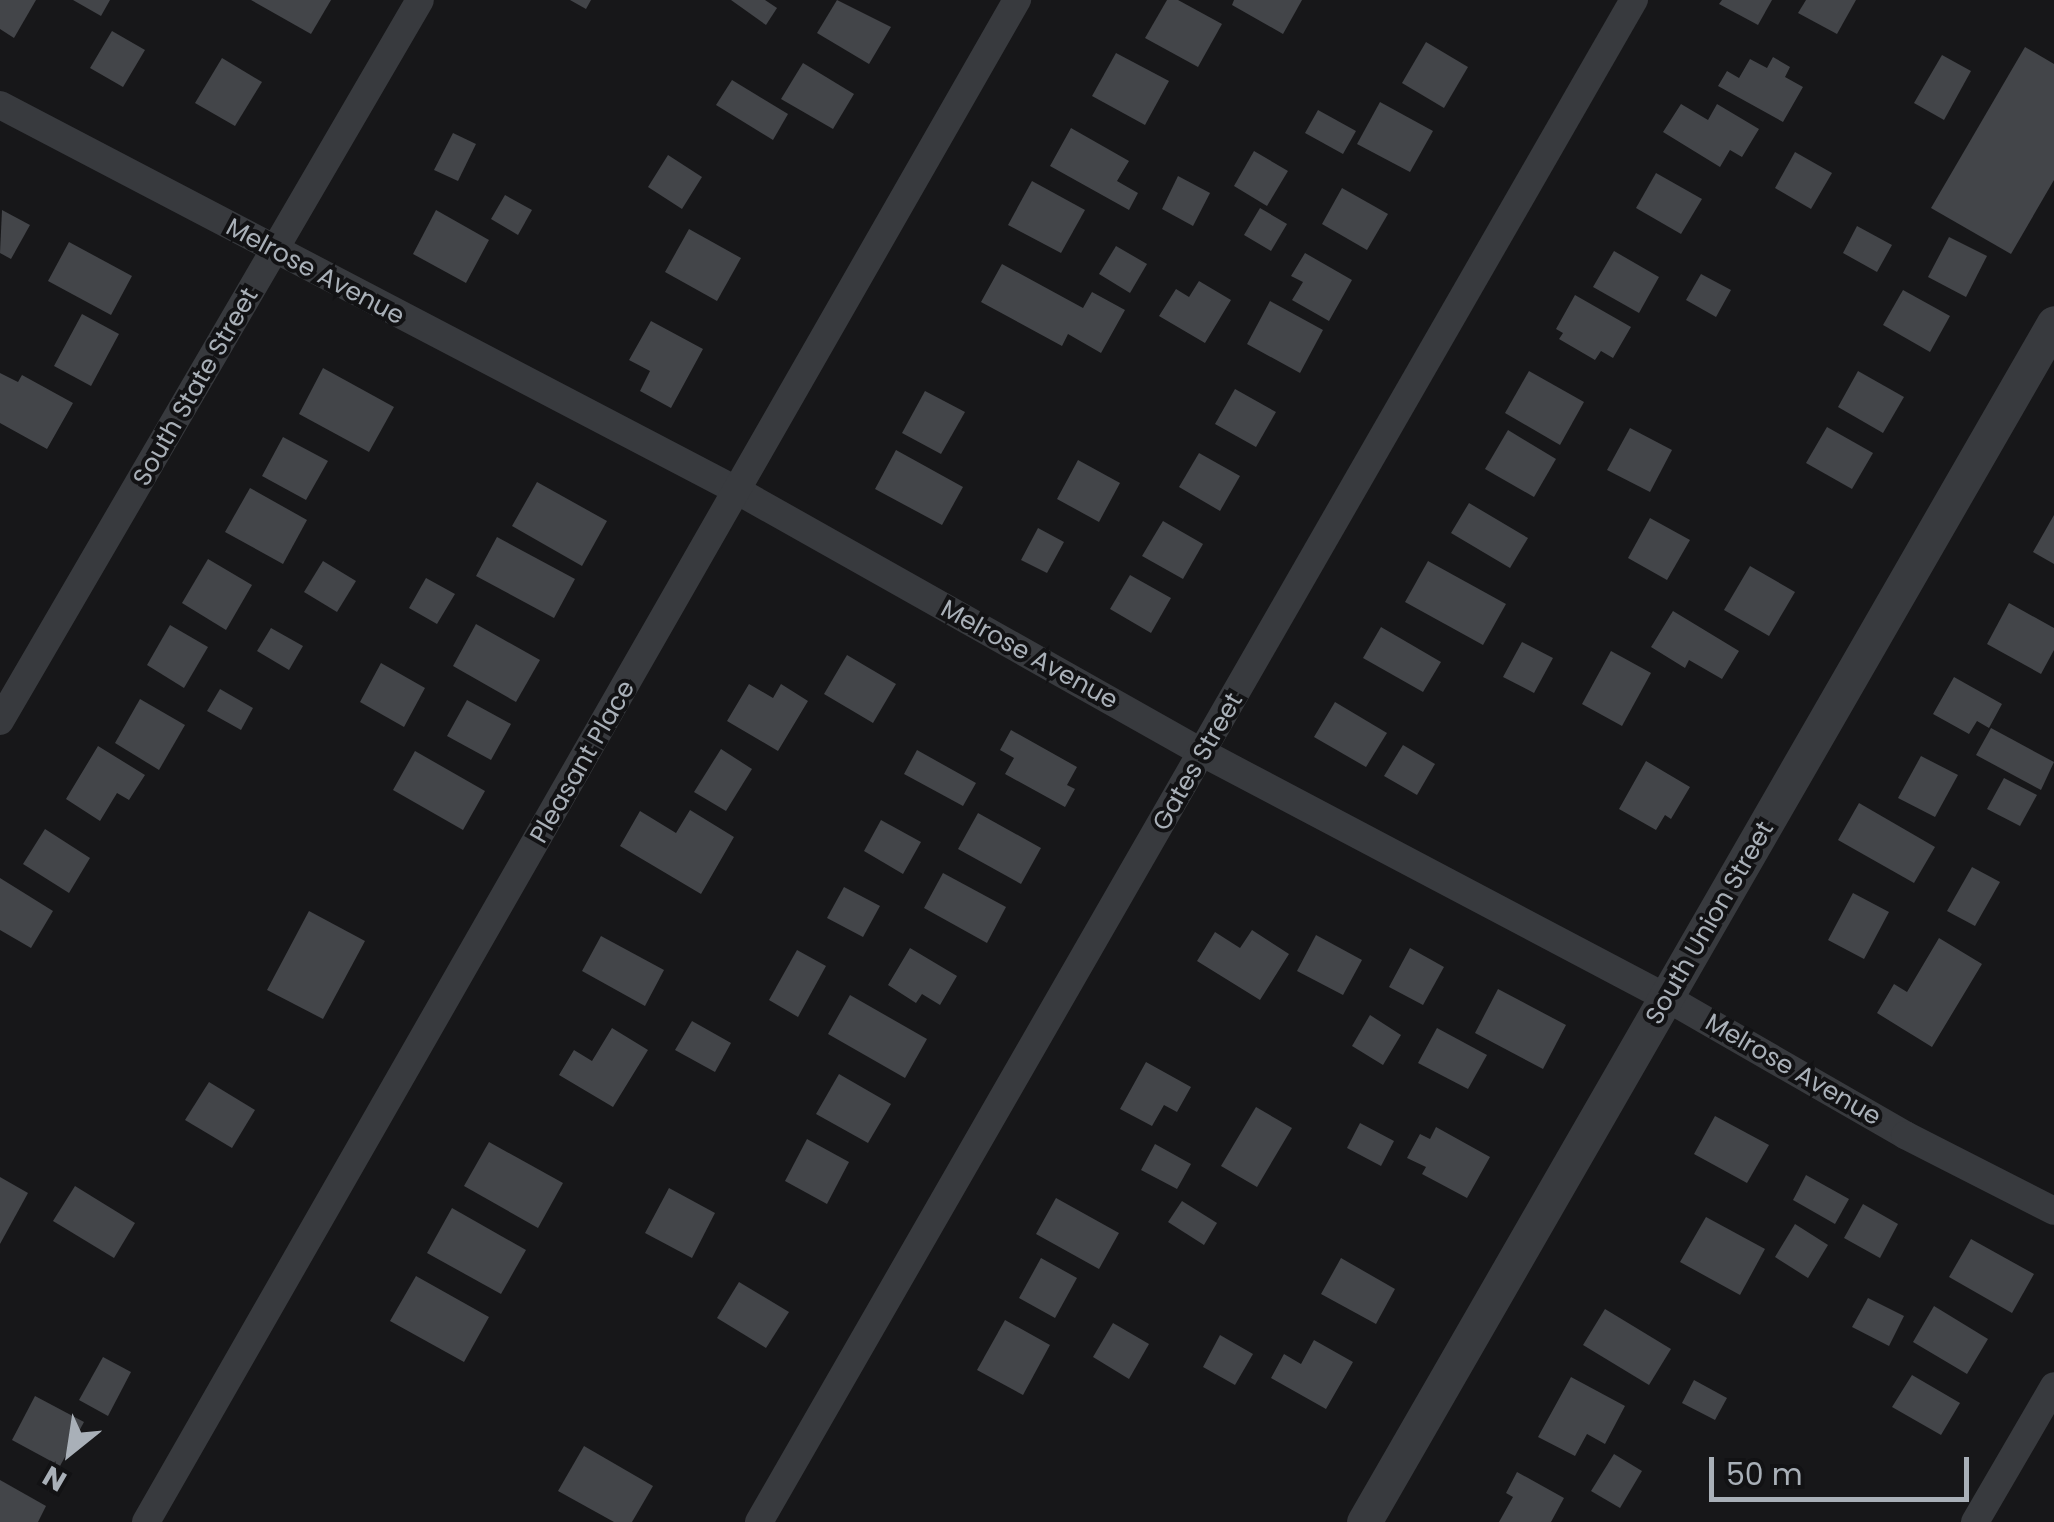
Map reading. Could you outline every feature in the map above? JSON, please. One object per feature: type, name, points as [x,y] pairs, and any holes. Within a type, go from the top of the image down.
[{"type":"street","name":"South State Street","points":[[0,721],[420,0]]},
{"type":"street","name":"Pleasant Place","points":[[146,1522],[1016,0]]},
{"type":"street","name":"Gates Street","points":[[759,1522],[1634,0]]},
{"type":"street","name":"Melrose Avenue","points":[[0,105],[738,492],[1203,753],[1666,998],[1905,1135],[2054,1211]]},
{"type":"street","name":"South Union Street","points":[[1364,1522],[2054,323]]},
{"type":"street","points":[[1976,1522],[2054,1386]]},
{"type":"building","points":[[0,0],[36,0],[14,38],[0,29]]},
{"type":"building","points":[[73,0],[110,0],[101,16]]},
{"type":"building","points":[[251,0],[331,0],[311,34]]},
{"type":"building","points":[[570,0],[591,0],[586,9]]},
{"type":"building","points":[[731,0],[765,0],[777,8],[766,25]]},
{"type":"building","points":[[837,0],[891,27],[869,64],[817,33]]},
{"type":"building","points":[[1167,0],[1178,0],[1222,24],[1198,67],[1145,38]]},
{"type":"building","points":[[1234,0],[1302,0],[1283,34],[1232,5]]},
{"type":"building","points":[[1722,0],[1772,0],[1758,25],[1719,4]]},
{"type":"building","points":[[1806,0],[1856,0],[1837,34],[1798,13]]},
{"type":"building","points":[[112,31],[145,50],[123,87],[90,68]]},
{"type":"building","points":[[1426,42],[1468,67],[1444,108],[1402,83]]},
{"type":"building","points":[[2025,47],[2054,64],[2054,180],[2011,254],[1931,208]]},
{"type":"building","points":[[1116,53],[1169,81],[1145,125],[1092,96]]},
{"type":"building","points":[[1942,55],[1971,71],[1944,120],[1914,103]]},
{"type":"building","points":[[1773,57],[1790,67],[1785,77],[1803,87],[1783,122],[1718,86],[1727,71],[1739,78],[1750,59],[1767,68]]},
{"type":"building","points":[[222,58],[262,82],[235,126],[195,103]]},
{"type":"building","points":[[803,63],[854,94],[833,129],[781,99]]},
{"type":"building","points":[[732,80],[788,114],[773,140],[716,105]]},
{"type":"building","points":[[1380,102],[1433,131],[1410,172],[1357,144]]},
{"type":"building","points":[[1681,104],[1708,120],[1717,104],[1759,129],[1742,157],[1730,150],[1720,167],[1663,132]]},
{"type":"building","points":[[1318,110],[1356,131],[1343,154],[1305,133]]},
{"type":"building","points":[[1071,128],[1129,161],[1117,181],[1138,193],[1129,210],[1050,166]]},
{"type":"building","points":[[453,133],[476,144],[458,181],[434,170]]},
{"type":"building","points":[[1254,151],[1288,171],[1267,206],[1234,186]]},
{"type":"building","points":[[1795,152],[1832,173],[1811,209],[1775,188]]},
{"type":"building","points":[[668,155],[702,177],[682,209],[648,187]]},
{"type":"building","points":[[1656,173],[1702,199],[1681,234],[1636,208]]},
{"type":"building","points":[[1178,176],[1210,193],[1193,226],[1162,209]]},
{"type":"building","points":[[1032,181],[1085,210],[1061,253],[1008,225]]},
{"type":"building","points":[[1342,188],[1388,214],[1367,250],[1322,224]]},
{"type":"building","points":[[505,195],[532,210],[518,235],[491,219]]},
{"type":"building","points":[[1260,208],[1287,224],[1271,251],[1244,235]]},
{"type":"building","points":[[2,210],[30,225],[11,259],[0,253]]},
{"type":"building","points":[[436,210],[489,240],[466,283],[413,254]]},
{"type":"building","points":[[1857,226],[1892,245],[1877,272],[1843,253]]},
{"type":"building","points":[[689,229],[741,258],[717,301],[665,272]]},
{"type":"building","points":[[1949,237],[1987,256],[1966,297],[1928,277]]},
{"type":"building","points":[[69,242],[132,276],[111,315],[48,281]]},
{"type":"building","points":[[1116,246],[1147,264],[1130,293],[1099,274]]},
{"type":"building","points":[[1614,251],[1659,277],[1639,313],[1593,287]]},
{"type":"building","points":[[1305,253],[1352,280],[1329,321],[1292,300],[1303,282],[1291,276]]},
{"type":"building","points":[[1002,264],[1083,308],[1092,292],[1125,310],[1101,353],[1068,334],[1062,346],[981,302]]},
{"type":"building","points":[[1701,274],[1731,290],[1716,317],[1686,300]]},
{"type":"building","points":[[1199,281],[1231,300],[1205,343],[1159,316],[1176,289],[1189,297]]},
{"type":"building","points":[[1903,290],[1950,316],[1930,352],[1883,325]]},
{"type":"building","points":[[1575,295],[1631,327],[1613,358],[1601,351],[1595,360],[1559,339],[1563,333],[1556,329]]},
{"type":"building","points":[[1270,301],[1323,330],[1300,373],[1247,344]]},
{"type":"building","points":[[82,314],[119,334],[91,386],[54,366]]},
{"type":"building","points":[[651,321],[703,349],[671,408],[640,391],[650,371],[629,360]]},
{"type":"building","points":[[323,368],[394,407],[369,452],[299,414]]},
{"type":"building","points":[[1529,371],[1584,402],[1560,445],[1505,413]]},
{"type":"building","points":[[1858,371],[1904,397],[1883,433],[1838,407]]},
{"type":"building","points":[[0,373],[18,382],[22,375],[73,403],[47,449],[0,423]]},
{"type":"building","points":[[1235,389],[1276,412],[1256,447],[1215,424]]},
{"type":"building","points":[[925,391],[965,412],[941,454],[902,433]]},
{"type":"building","points":[[1827,427],[1873,453],[1852,489],[1806,463]]},
{"type":"building","points":[[1630,428],[1672,450],[1650,492],[1607,470]]},
{"type":"building","points":[[1508,430],[1556,459],[1534,497],[1485,469]]},
{"type":"building","points":[[283,437],[328,461],[306,500],[262,476]]},
{"type":"building","points":[[896,450],[963,487],[942,525],[875,489]]},
{"type":"building","points":[[1199,453],[1240,476],[1220,511],[1179,487]]},
{"type":"building","points":[[1078,460],[1120,483],[1099,522],[1057,499]]},
{"type":"building","points":[[537,482],[607,521],[582,566],[512,526]]},
{"type":"building","points":[[250,488],[307,520],[283,564],[225,532]]},
{"type":"building","points":[[1469,503],[1528,538],[1510,568],[1451,533]]},
{"type":"building","points":[[2054,515],[2054,564],[2033,552]]},
{"type":"building","points":[[1650,518],[1690,540],[1667,580],[1628,558]]},
{"type":"building","points":[[1163,521],[1203,544],[1183,579],[1142,556]]},
{"type":"building","points":[[1038,528],[1064,542],[1047,573],[1021,560]]},
{"type":"building","points":[[497,537],[575,579],[554,618],[476,576]]},
{"type":"building","points":[[208,559],[252,585],[226,630],[182,603]]},
{"type":"building","points":[[323,561],[356,581],[337,612],[304,592]]},
{"type":"building","points":[[1428,561],[1506,604],[1483,645],[1405,602]]},
{"type":"building","points":[[1750,566],[1795,592],[1769,636],[1724,610]]},
{"type":"building","points":[[1130,575],[1171,598],[1151,633],[1110,609]]},
{"type":"building","points":[[426,578],[455,594],[437,624],[409,608]]},
{"type":"building","points":[[2009,603],[2054,628],[2054,650],[2041,674],[1987,644]]},
{"type":"building","points":[[1673,611],[1739,651],[1722,679],[1689,660],[1685,668],[1651,647]]},
{"type":"building","points":[[476,624],[540,660],[516,702],[453,666]]},
{"type":"building","points":[[170,625],[208,647],[184,688],[147,665]]},
{"type":"building","points":[[1381,627],[1441,662],[1423,692],[1363,658]]},
{"type":"building","points":[[271,628],[303,646],[289,670],[257,651]]},
{"type":"building","points":[[1522,642],[1553,658],[1534,693],[1503,677]]},
{"type":"building","points":[[1611,651],[1651,673],[1622,726],[1582,704]]},
{"type":"building","points":[[847,655],[896,684],[873,723],[824,694]]},
{"type":"building","points":[[381,663],[425,688],[404,727],[360,702]]},
{"type":"building","points":[[1954,677],[2002,704],[1989,728],[1977,721],[1969,734],[1933,714]]},
{"type":"building","points":[[749,684],[773,698],[781,684],[808,701],[778,751],[727,721]]},
{"type":"building","points":[[220,689],[253,708],[241,730],[207,711]]},
{"type":"building","points":[[140,699],[185,725],[159,770],[115,743]]},
{"type":"building","points":[[467,700],[511,724],[491,760],[447,736]]},
{"type":"building","points":[[1335,702],[1387,733],[1366,767],[1314,737]]},
{"type":"building","points":[[1991,728],[2054,762],[2041,790],[1976,755]]},
{"type":"building","points":[[1011,730],[1077,767],[1067,785],[1075,789],[1065,807],[1005,774],[1014,758],[1000,750]]},
{"type":"building","points":[[1403,745],[1435,764],[1417,795],[1384,776]]},
{"type":"building","points":[[98,746],[145,775],[129,800],[117,793],[100,821],[66,799]]},
{"type":"building","points":[[721,749],[752,769],[726,811],[694,792]]},
{"type":"building","points":[[917,750],[976,783],[963,806],[904,774]]},
{"type":"building","points":[[415,751],[485,791],[463,830],[393,790]]},
{"type":"building","points":[[1921,756],[1958,775],[1935,817],[1898,798]]},
{"type":"building","points":[[1646,761],[1690,787],[1671,819],[1665,815],[1656,830],[1619,809]]},
{"type":"building","points":[[2004,778],[2037,795],[2020,826],[1987,809]]},
{"type":"building","points":[[1859,803],[1935,847],[1914,883],[1838,840]]},
{"type":"building","points":[[690,810],[734,837],[701,894],[620,846],[640,811],[676,833]]},
{"type":"building","points":[[978,813],[1041,848],[1021,884],[958,849]]},
{"type":"building","points":[[881,820],[921,842],[903,874],[864,851]]},
{"type":"building","points":[[45,829],[90,858],[69,893],[23,864]]},
{"type":"building","points":[[1972,867],[2000,882],[1975,926],[1947,911]]},
{"type":"building","points":[[943,873],[1006,907],[987,943],[924,908]]},
{"type":"building","points":[[0,878],[53,911],[31,948],[0,930]]},
{"type":"building","points":[[844,887],[880,906],[863,937],[827,918]]},
{"type":"building","points":[[1853,893],[1889,912],[1864,959],[1828,940]]},
{"type":"building","points":[[309,911],[365,941],[323,1019],[267,990]]},
{"type":"building","points":[[1252,930],[1289,954],[1260,1000],[1197,961],[1215,932],[1240,948]]},
{"type":"building","points":[[1316,935],[1362,960],[1343,995],[1297,971]]},
{"type":"building","points":[[601,936],[664,970],[645,1006],[582,971]]},
{"type":"building","points":[[1939,938],[1982,964],[1932,1047],[1877,1013],[1894,984],[1907,992]]},
{"type":"building","points":[[910,948],[957,976],[940,1005],[922,994],[916,1003],[888,985]]},
{"type":"building","points":[[1410,948],[1444,967],[1423,1005],[1389,987]]},
{"type":"building","points":[[797,950],[826,966],[798,1017],[769,1000]]},
{"type":"building","points":[[1498,989],[1566,1025],[1543,1069],[1475,1033]]},
{"type":"building","points":[[850,995],[927,1039],[905,1078],[828,1034]]},
{"type":"building","points":[[1370,1015],[1401,1035],[1383,1065],[1352,1046]]},
{"type":"building","points":[[692,1021],[731,1043],[715,1072],[675,1050]]},
{"type":"building","points":[[612,1028],[648,1050],[613,1107],[559,1075],[574,1050],[592,1061]]},
{"type":"building","points":[[1437,1028],[1487,1055],[1468,1089],[1418,1063]]},
{"type":"building","points":[[1146,1062],[1191,1087],[1177,1112],[1164,1105],[1152,1126],[1120,1109]]},
{"type":"building","points":[[839,1074],[891,1104],[868,1143],[816,1114]]},
{"type":"building","points":[[209,1082],[255,1110],[232,1148],[185,1120]]},
{"type":"building","points":[[1256,1107],[1292,1128],[1257,1187],[1221,1166]]},
{"type":"building","points":[[1715,1116],[1769,1145],[1747,1183],[1694,1154]]},
{"type":"building","points":[[1360,1123],[1394,1141],[1381,1166],[1347,1148]]},
{"type":"building","points":[[1436,1127],[1490,1157],[1467,1198],[1422,1174],[1426,1167],[1407,1158],[1420,1134],[1430,1139]]},
{"type":"building","points":[[807,1139],[849,1162],[827,1204],[785,1181]]},
{"type":"building","points":[[489,1142],[563,1183],[538,1228],[464,1186]]},
{"type":"building","points":[[1155,1144],[1191,1164],[1177,1189],[1141,1170]]},
{"type":"building","points":[[1806,1175],[1849,1199],[1835,1224],[1793,1200]]},
{"type":"building","points":[[0,1177],[28,1193],[0,1244]]},
{"type":"building","points":[[75,1186],[135,1223],[114,1258],[53,1221]]},
{"type":"building","points":[[669,1188],[715,1213],[692,1258],[645,1233]]},
{"type":"building","points":[[1056,1198],[1119,1233],[1099,1269],[1036,1234]]},
{"type":"building","points":[[1182,1201],[1217,1223],[1204,1245],[1168,1222]]},
{"type":"building","points":[[1863,1204],[1898,1224],[1880,1258],[1844,1238]]},
{"type":"building","points":[[452,1208],[526,1250],[501,1294],[427,1253]]},
{"type":"building","points":[[1706,1217],[1765,1249],[1740,1295],[1680,1262]]},
{"type":"building","points":[[1795,1224],[1828,1245],[1808,1278],[1775,1257]]},
{"type":"building","points":[[1971,1239],[2034,1274],[2012,1313],[1949,1277]]},
{"type":"building","points":[[1041,1258],[1077,1278],[1055,1318],[1019,1298]]},
{"type":"building","points":[[1341,1258],[1395,1289],[1376,1324],[1321,1294]]},
{"type":"building","points":[[416,1276],[489,1317],[464,1362],[390,1321]]},
{"type":"building","points":[[739,1282],[789,1312],[766,1348],[717,1318]]},
{"type":"building","points":[[1868,1298],[1904,1316],[1889,1346],[1852,1327]]},
{"type":"building","points":[[1934,1306],[1988,1339],[1967,1374],[1913,1342]]},
{"type":"building","points":[[1605,1309],[1671,1349],[1649,1385],[1583,1345]]},
{"type":"building","points":[[1005,1320],[1050,1345],[1023,1395],[977,1370]]},
{"type":"building","points":[[1113,1323],[1149,1344],[1129,1379],[1093,1357]]},
{"type":"building","points":[[1220,1335],[1253,1354],[1235,1385],[1203,1367]]},
{"type":"building","points":[[1314,1340],[1353,1362],[1326,1409],[1271,1378],[1284,1354],[1301,1364]]},
{"type":"building","points":[[103,1357],[131,1372],[108,1416],[79,1400]]},
{"type":"building","points":[[1912,1375],[1960,1403],[1941,1435],[1892,1407]]},
{"type":"building","points":[[1571,1377],[1625,1406],[1605,1444],[1587,1434],[1575,1456],[1538,1437]]},
{"type":"building","points":[[1694,1380],[1727,1398],[1715,1420],[1682,1403]]},
{"type":"building","points":[[35,1396],[84,1422],[60,1466],[12,1440]]},
{"type":"building","points":[[584,1446],[653,1486],[632,1522],[614,1522],[558,1491]]},
{"type":"building","points":[[1614,1454],[1642,1471],[1620,1508],[1591,1491]]},
{"type":"building","points":[[1517,1472],[1564,1498],[1551,1522],[1499,1522],[1513,1497],[1506,1493]]},
{"type":"building","points":[[0,1480],[46,1506],[38,1522],[0,1522]]}]
